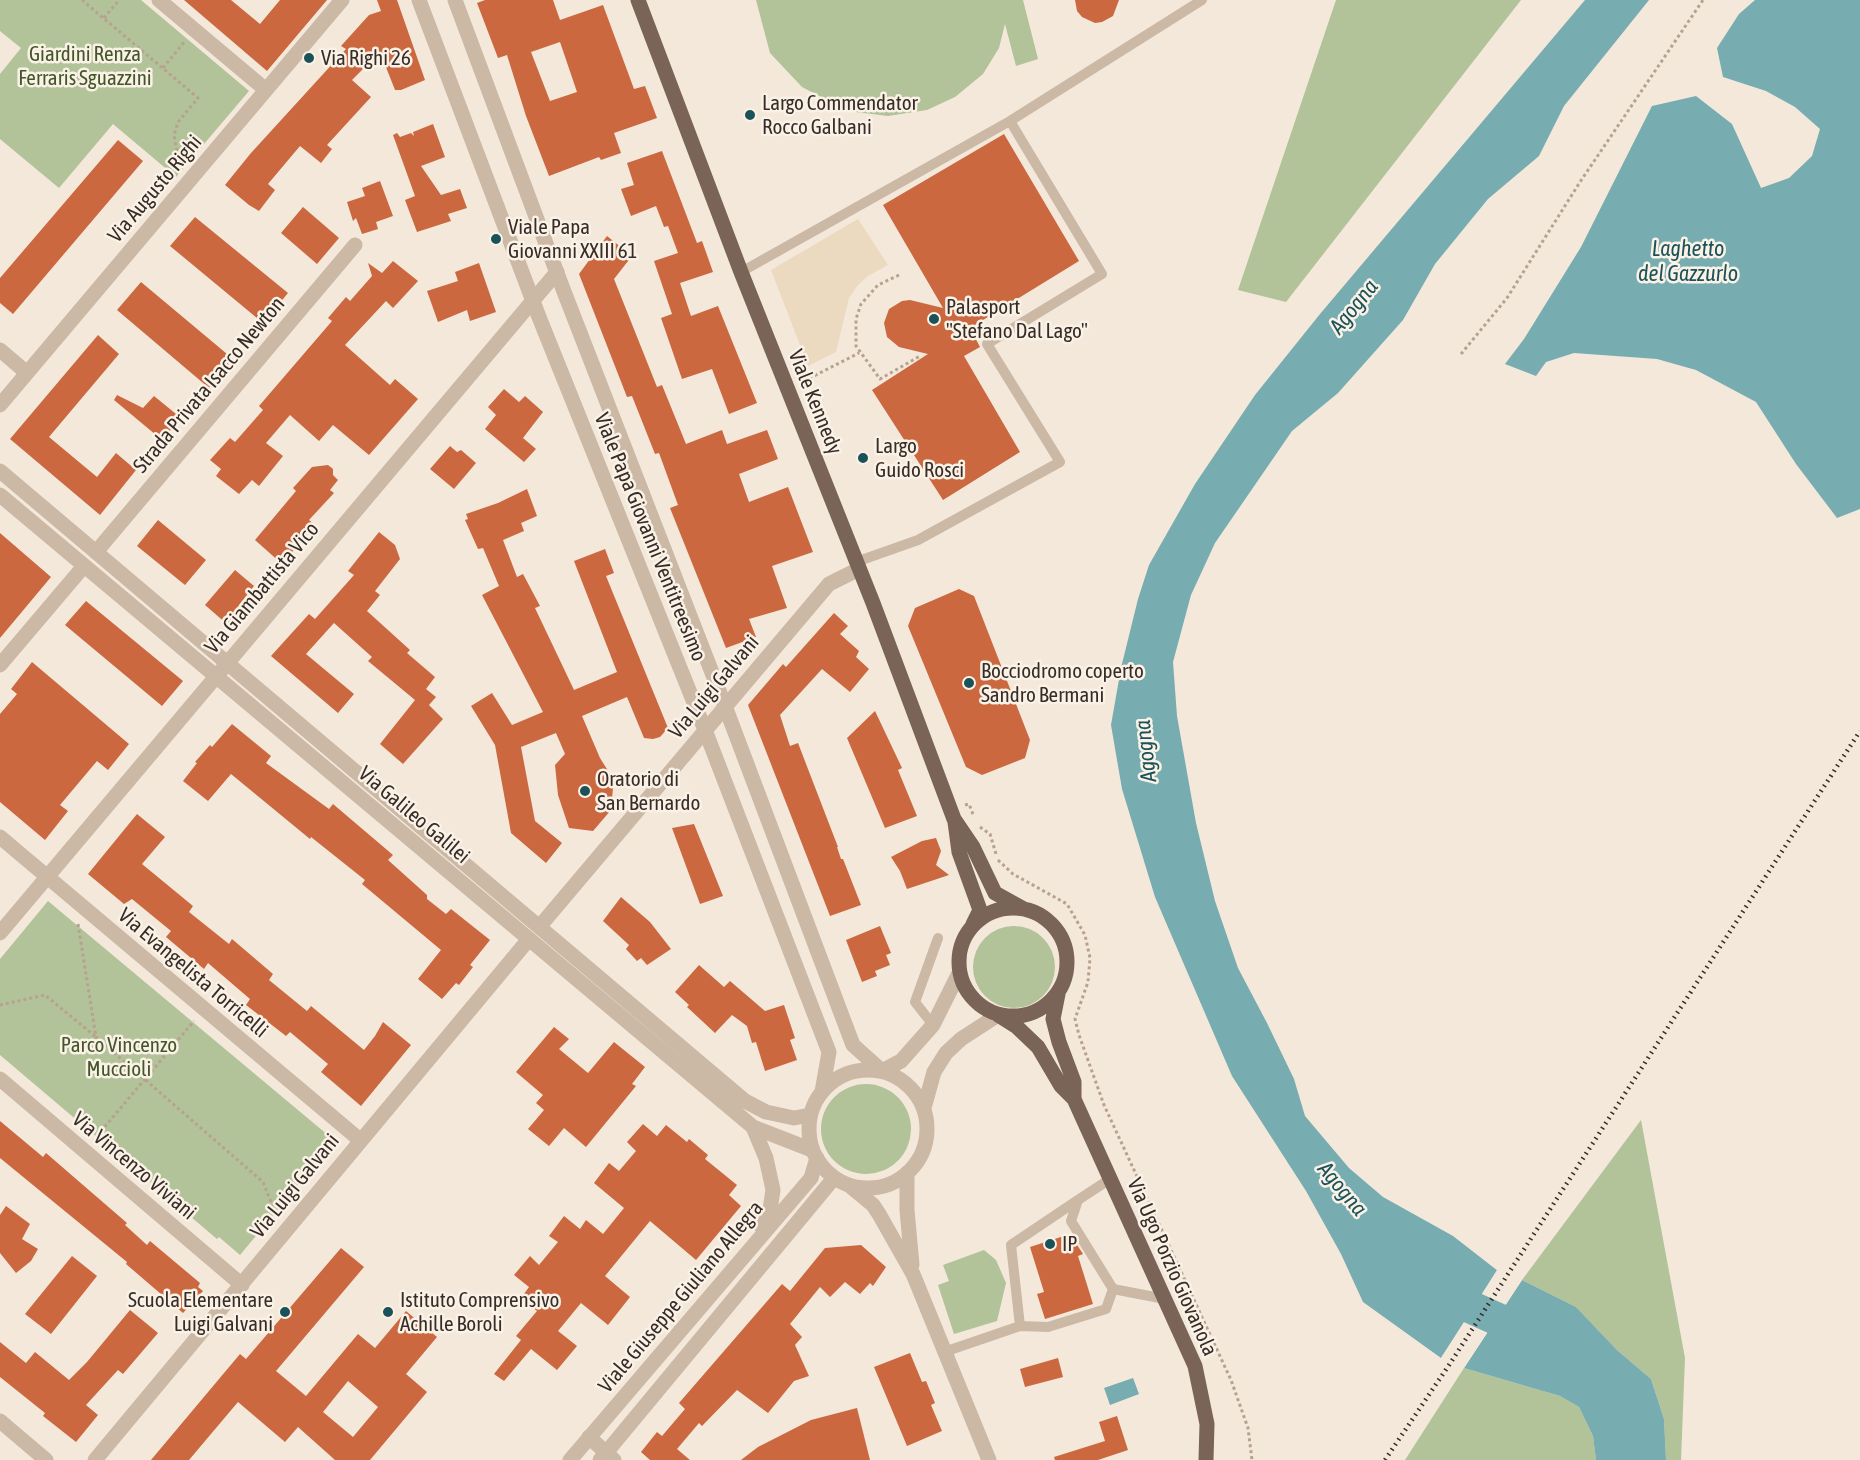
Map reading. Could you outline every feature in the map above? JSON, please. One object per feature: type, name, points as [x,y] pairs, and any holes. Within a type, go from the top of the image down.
[{"type":"main road","name":"Viale Kennedy","points":[[638,0],[741,272],[858,566],[954,819]]},
{"type":"main road","points":[[954,819],[973,847],[995,893],[1040,915],[1054,926],[1064,941],[1068,958],[1066,976],[1059,992],[1047,1005],[1032,1014],[1015,1017],[998,1015],[975,1002],[965,988],[959,973],[959,957],[963,942],[980,910],[959,852],[954,819]]},
{"type":"main road","points":[[973,926],[987,914],[1005,908],[1024,909]]},
{"type":"main road","name":"Via Ugo Porzio Giovanola","points":[[1059,992],[1053,1018],[1074,1082],[1074,1099]]},
{"type":"main road","name":"Via Ugo Porzio Giovanola","points":[[998,1015],[1017,1027],[1038,1047],[1061,1086],[1074,1099],[1195,1366],[1207,1424],[1206,1460]]},
{"type":"street","points":[[159,0],[266,90]]},
{"type":"street","name":"Via Augusto Righi","points":[[0,405],[342,0]]},
{"type":"street","name":"Viale Papa Giovanni Ventitreesimo","points":[[418,0],[533,300],[705,730],[829,1052],[822,1092]]},
{"type":"street","name":"Viale Papa Giovanni Ventitreesimo","points":[[455,0],[853,1045],[882,1071]]},
{"type":"street","name":"Strada Privata Isacco Newton","points":[[96,552],[355,245]]},
{"type":"street","name":"Via Giambattista Vico","points":[[0,933],[557,272]]},
{"type":"street","points":[[0,350],[27,373]]},
{"type":"street","name":"Via Galileo Galilei","points":[[0,471],[746,1101],[766,1112],[794,1118],[810,1115]]},
{"type":"street","name":"Via Galileo Galilei","points":[[0,495],[753,1127],[814,1154]]},
{"type":"street","points":[[0,665],[84,566]]},
{"type":"street","name":"Via Luigi Galvani","points":[[540,926],[829,584],[858,566]]},
{"type":"street","name":"Via Evangelista Torricelli","points":[[0,837],[360,1140]]},
{"type":"street","name":"Via Luigi Galvani","points":[[94,1460],[529,939]]},
{"type":"street","points":[[882,1071],[901,1061],[933,1025],[959,973]]},
{"type":"street","points":[[924,1108],[934,1072],[946,1053],[961,1039],[998,1015]]},
{"type":"street","points":[[850,1186],[868,1188],[886,1186],[907,1173],[917,1163],[925,1146],[927,1127],[924,1108],[914,1092],[900,1079],[882,1071],[863,1070],[844,1075],[829,1084],[817,1098],[810,1115],[808,1133],[814,1154],[821,1166],[834,1178],[850,1186],[873,1205],[913,1274],[989,1460]]},
{"type":"street","name":"Via Vincenzo Viviani","points":[[0,1079],[242,1285]]},
{"type":"street","points":[[750,1249],[755,1236],[768,1216],[772,1190],[766,1158],[753,1127]]},
{"type":"street","name":"Viale Giuseppe Giuliano Allegra","points":[[570,1460],[811,1178],[814,1154]]},
{"type":"street","points":[[907,1173],[907,1210],[913,1274]]},
{"type":"street","name":"Viale Giuseppe Giuliano Allegra","points":[[607,1457],[834,1178]]},
{"type":"street","points":[[0,1421],[46,1460]]},
{"type":"street","points":[[589,1437],[607,1457]]},
{"type":"lane","points":[[741,272],[1010,121],[1202,0]]},
{"type":"lane","points":[[858,566],[918,540],[1060,462],[987,344],[1101,274],[1010,121]]},
{"type":"lane","points":[[933,1025],[915,1002],[938,938]]},
{"type":"lane","points":[[1020,1326],[1011,1245],[1110,1179]]},
{"type":"lane","points":[[1077,1200],[1071,1221],[1113,1289],[1165,1299]]},
{"type":"lane","points":[[944,1352],[1020,1326],[1047,1327],[1106,1309],[1113,1289]]},
{"type":"path","points":[[82,0],[198,98],[178,122],[174,135],[176,148],[186,170]]},
{"type":"path","points":[[104,18],[119,0]]},
{"type":"path","points":[[1461,354],[1507,298],[1580,182],[1703,0]]},
{"type":"path","points":[[163,68],[188,37]]},
{"type":"path","points":[[899,275],[878,285],[861,304],[856,319],[856,346],[880,380],[920,356]]},
{"type":"path","points":[[804,381],[859,353]]},
{"type":"path","points":[[798,365],[806,361]]},
{"type":"path","points":[[969,804],[977,824],[990,834],[998,860],[1013,874],[1067,904],[1086,935],[1090,958],[1088,982],[1075,1019],[1079,1035],[1104,1105],[1231,1380],[1248,1428],[1252,1460]]},
{"type":"path","points":[[78,924],[96,1037]]},
{"type":"path","points":[[0,1005],[45,995],[262,1182],[275,1212]]},
{"type":"path","points":[[97,1136],[194,1021]]},
{"type":"green space","name":"Giardini Renza Ferraris Sguazzini","points":[[0,0],[141,0],[249,91],[176,177],[113,124],[59,188],[0,139],[0,74],[21,48],[0,31]]},
{"type":"green space","points":[[756,0],[1023,0],[1038,59],[1016,66],[1005,24],[999,48],[983,74],[955,97],[927,110],[888,116],[848,111],[802,87],[770,53]]},
{"type":"green space","points":[[1336,0],[1521,0],[1286,302],[1238,290]]},
{"type":"green space","name":"Parco Vincenzo Muccioli","points":[[48,901],[335,1141],[240,1255],[219,1237],[217,1239],[0,1055],[0,959]]},
{"type":"green space","points":[[1014,926],[1030,929],[1043,938],[1052,951],[1055,967],[1052,983],[1043,996],[1030,1005],[1014,1008],[998,1005],[985,996],[976,983],[973,967],[976,951],[985,938],[998,929]]},
{"type":"green space","points":[[866,1084],[883,1087],[898,1097],[908,1112],[911,1129],[908,1146],[898,1161],[883,1171],[866,1174],[849,1171],[834,1161],[824,1146],[821,1129],[824,1112],[834,1097],[849,1087]]},
{"type":"green space","points":[[1641,1120],[1685,1358],[1681,1460],[1666,1460],[1664,1419],[1651,1379],[1617,1350],[1576,1307],[1522,1280]]},
{"type":"green space","points":[[984,1250],[996,1260],[1006,1283],[997,1321],[954,1334],[938,1285],[949,1281],[943,1265]]},
{"type":"green space","points":[[1464,1368],[1560,1396],[1579,1407],[1593,1436],[1596,1460],[1405,1460]]},
{"type":"shaded area","points":[[858,219],[888,265],[868,276],[849,298],[836,352],[808,366],[771,270]]},
{"type":"water","points":[[1585,0],[1649,0],[1564,106],[1539,156],[1488,199],[1435,264],[1403,320],[1338,393],[1292,431],[1215,543],[1191,595],[1173,662],[1177,716],[1196,823],[1215,901],[1238,968],[1294,1079],[1305,1116],[1349,1168],[1383,1197],[1453,1236],[1498,1271],[1441,1358],[1363,1302],[1341,1254],[1306,1191],[1232,1076],[1155,897],[1122,789],[1111,725],[1121,668],[1149,565],[1195,484],[1255,395],[1320,314]]},
{"type":"water","name":"Laghetto del Gazzurlo","points":[[1755,0],[1860,0],[1860,509],[1837,518],[1796,464],[1756,402],[1696,370],[1657,359],[1574,353],[1546,362],[1536,376],[1505,364],[1524,339],[1581,247],[1652,106],[1696,96],[1732,124],[1761,188],[1789,178],[1812,156],[1820,129],[1795,107],[1766,91],[1723,77],[1717,48],[1739,14]]},
{"type":"water","points":[[1522,1280],[1576,1307],[1617,1350],[1651,1379],[1664,1419],[1666,1460],[1596,1460],[1593,1436],[1579,1407],[1560,1396],[1464,1368]]},
{"type":"water","points":[[1133,1378],[1139,1394],[1110,1405],[1104,1388]]},
{"type":"pier","points":[[1497,1270],[1501,1272],[1444,1359],[1441,1358]]},
{"type":"pier","points":[[1519,1279],[1522,1280],[1464,1368],[1462,1367]]},
{"type":"building","points":[[184,0],[231,0],[260,24],[280,0],[327,0],[267,71]]},
{"type":"building","points":[[377,0],[397,0],[425,80],[401,90],[395,90],[380,52],[352,80],[371,97],[327,145],[332,149],[321,163],[300,146],[268,184],[275,190],[259,211],[225,185],[251,153],[346,49],[341,46],[369,15],[381,11]]},
{"type":"building","points":[[485,0],[553,0],[560,20],[603,5],[634,89],[645,86],[657,118],[614,133],[621,153],[601,160],[599,157],[549,176],[526,116],[507,55],[498,58],[477,3]],"holes":[[[560,42],[577,92],[550,101],[531,52]]]},
{"type":"building","points":[[1075,0],[1119,0],[1113,16],[1095,23],[1082,17],[1077,11]]},
{"type":"building","points":[[433,124],[445,157],[421,166],[441,195],[460,189],[467,208],[448,214],[451,221],[417,232],[405,200],[415,196],[393,135],[397,133],[400,137],[411,133],[414,136],[413,132]]},
{"type":"building","name":"Palasport \"Stefano Dal Lago\"","points":[[1004,134],[1079,261],[970,328],[980,347],[964,356],[1020,452],[943,500],[872,390],[928,354],[899,347],[887,337],[884,323],[889,309],[902,301],[910,300],[943,308],[883,205]]},
{"type":"building","points":[[118,140],[143,161],[13,314],[0,303],[0,278]]},
{"type":"building","points":[[662,151],[697,243],[702,241],[713,272],[680,283],[691,316],[718,306],[757,403],[729,414],[712,369],[682,379],[661,318],[672,314],[654,261],[678,253],[668,226],[664,227],[656,206],[631,216],[621,189],[634,185],[627,163]]},
{"type":"building","points":[[380,181],[393,216],[376,222],[378,229],[362,234],[356,218],[353,221],[347,202],[365,196],[362,188]]},
{"type":"building","points":[[303,207],[339,238],[317,264],[281,233]]},
{"type":"building","points":[[195,217],[288,293],[263,323],[170,246]]},
{"type":"building","points":[[607,236],[632,256],[614,279],[657,387],[662,385],[686,444],[722,430],[727,444],[767,430],[778,459],[739,474],[749,502],[788,487],[813,552],[772,566],[787,608],[749,619],[756,637],[726,648],[670,508],[678,505],[659,453],[655,454],[632,396],[627,397],[579,274]]},
{"type":"building","points":[[393,261],[418,281],[393,308],[386,301],[345,345],[390,385],[395,379],[418,399],[369,455],[333,425],[319,441],[290,415],[266,443],[283,456],[259,486],[252,480],[239,494],[216,476],[221,469],[210,460],[230,438],[235,442],[263,410],[259,406],[332,321],[328,318],[346,297],[350,301],[372,276],[368,263],[382,273]]},
{"type":"building","points":[[479,263],[496,312],[470,321],[467,310],[438,322],[427,291],[458,281],[455,272]]},
{"type":"building","points":[[141,282],[233,359],[209,388],[117,310]]},
{"type":"building","points":[[98,335],[119,354],[49,437],[97,477],[116,453],[136,470],[100,515],[10,439]]},
{"type":"building","points":[[504,389],[519,402],[525,396],[543,412],[523,438],[536,449],[524,462],[485,429],[496,415],[488,407]]},
{"type":"building","points":[[117,395],[143,408],[154,396],[181,418],[162,440],[114,400]]},
{"type":"building","points":[[450,446],[457,452],[461,450],[476,463],[454,489],[430,469]]},
{"type":"building","points":[[328,465],[333,469],[333,475],[338,480],[330,490],[334,493],[309,520],[315,525],[282,564],[255,540],[296,491],[293,488],[312,467]]},
{"type":"building","points":[[527,489],[537,516],[521,523],[524,531],[503,540],[517,577],[523,574],[540,606],[535,608],[574,690],[617,672],[574,561],[605,549],[614,573],[606,576],[668,728],[660,737],[644,738],[627,697],[582,716],[600,758],[610,774],[613,788],[611,810],[593,831],[569,828],[558,795],[555,765],[565,754],[556,733],[521,747],[535,821],[562,843],[546,863],[511,833],[495,745],[471,706],[492,693],[512,725],[543,712],[482,595],[499,586],[483,548],[478,549],[465,520],[468,519],[466,514],[498,503]]},
{"type":"building","points":[[158,520],[206,560],[185,585],[137,546]]},
{"type":"building","points":[[379,532],[395,545],[400,559],[375,591],[380,595],[367,611],[410,650],[407,653],[435,677],[426,689],[436,697],[429,705],[443,719],[403,764],[380,744],[415,700],[368,661],[372,657],[334,623],[306,654],[354,694],[338,713],[271,656],[309,614],[315,619],[354,575],[348,571]]},
{"type":"building","points":[[0,533],[51,577],[0,638]]},
{"type":"building","points":[[235,570],[254,586],[236,609],[239,611],[228,625],[205,605]]},
{"type":"building","name":"Bocciodromo coperto Sandro Bermani","points":[[959,589],[974,596],[1030,740],[1025,758],[982,775],[966,767],[908,626],[915,608]]},
{"type":"building","points":[[86,601],[183,681],[162,706],[65,625]]},
{"type":"building","points":[[834,613],[848,626],[840,634],[859,651],[856,657],[869,669],[850,692],[822,669],[780,715],[790,746],[798,743],[841,859],[843,859],[861,905],[830,916],[748,705],[783,664],[786,667]]},
{"type":"building","points":[[32,662],[129,744],[108,770],[97,761],[60,805],[68,811],[45,840],[0,802],[0,714],[17,694],[11,689]]},
{"type":"building","points":[[875,711],[902,768],[898,770],[917,816],[885,828],[847,738]]},
{"type":"building","points":[[232,724],[271,756],[266,763],[329,809],[333,804],[393,855],[388,860],[427,895],[427,899],[446,914],[451,909],[490,940],[470,965],[473,967],[459,985],[456,983],[442,999],[418,979],[441,950],[362,884],[365,880],[311,837],[310,839],[231,774],[208,801],[183,781],[197,763],[195,762]]},
{"type":"building","points":[[137,814],[165,837],[142,864],[193,906],[189,912],[229,944],[232,939],[273,974],[269,980],[307,1011],[311,1006],[364,1050],[383,1022],[411,1045],[361,1106],[321,1072],[328,1064],[290,1032],[286,1036],[246,1005],[250,999],[208,963],[204,969],[166,937],[171,931],[132,899],[124,904],[88,874]]},
{"type":"building","points":[[694,824],[723,896],[700,904],[672,828]]},
{"type":"building","points":[[936,838],[941,851],[936,865],[949,875],[907,889],[891,857],[922,841]]},
{"type":"building","points":[[621,897],[650,922],[671,949],[647,965],[641,958],[637,961],[626,949],[629,945],[603,921]]},
{"type":"building","points":[[880,926],[891,953],[886,955],[890,965],[875,971],[877,976],[862,982],[846,940]]},
{"type":"building","points":[[699,965],[724,987],[730,981],[765,1011],[784,1005],[795,1038],[790,1040],[797,1060],[765,1071],[756,1042],[752,1043],[747,1026],[732,1015],[715,1033],[687,1007],[689,1005],[675,992]]},
{"type":"building","points":[[554,1027],[569,1039],[559,1049],[588,1073],[614,1042],[645,1067],[632,1084],[636,1086],[586,1147],[564,1128],[549,1146],[528,1129],[544,1110],[536,1103],[543,1095],[516,1072]]},
{"type":"building","points":[[0,1121],[43,1157],[46,1153],[127,1223],[125,1225],[147,1245],[150,1241],[200,1283],[198,1287],[203,1291],[183,1313],[126,1264],[127,1262],[0,1158]]},
{"type":"building","points":[[643,1124],[657,1136],[666,1125],[687,1142],[689,1139],[708,1155],[705,1159],[737,1185],[729,1195],[741,1206],[696,1260],[650,1221],[605,1276],[630,1297],[608,1325],[581,1303],[558,1331],[577,1346],[557,1370],[531,1349],[504,1381],[494,1374],[521,1340],[516,1336],[537,1311],[521,1298],[529,1287],[514,1275],[530,1256],[539,1265],[558,1242],[549,1236],[564,1216],[580,1229],[586,1220],[603,1234],[624,1208],[594,1183],[609,1163],[619,1171],[636,1151],[627,1142]]},
{"type":"building","points":[[6,1206],[30,1224],[22,1239],[38,1249],[31,1261],[16,1273],[0,1253],[0,1215]]},
{"type":"building","points":[[1070,1234],[1083,1254],[1078,1256],[1093,1304],[1045,1319],[1037,1294],[1044,1292],[1030,1247]]},
{"type":"building","points":[[861,1245],[886,1267],[873,1286],[870,1283],[860,1294],[845,1282],[830,1297],[820,1287],[790,1324],[802,1337],[795,1345],[809,1376],[794,1381],[768,1413],[737,1390],[702,1426],[699,1423],[677,1449],[690,1460],[650,1460],[641,1452],[657,1432],[662,1436],[685,1409],[679,1403],[782,1284],[790,1291],[825,1248]]},
{"type":"building","points":[[341,1248],[364,1267],[276,1371],[306,1396],[358,1334],[375,1348],[406,1311],[437,1337],[406,1374],[427,1392],[370,1460],[335,1460],[298,1427],[285,1442],[238,1402],[189,1460],[151,1460],[240,1354],[246,1359]],"holes":[[[348,1381],[378,1407],[353,1437],[323,1412]]]},
{"type":"building","points":[[72,1256],[97,1276],[51,1334],[25,1314]]},
{"type":"building","points":[[130,1310],[158,1333],[123,1374],[118,1370],[86,1405],[98,1415],[76,1442],[43,1416],[45,1413],[0,1377],[0,1342],[26,1363],[35,1352],[69,1380]]},
{"type":"building","points":[[910,1353],[922,1382],[926,1381],[935,1403],[931,1405],[942,1431],[907,1446],[874,1367]]},
{"type":"building","points":[[1058,1358],[1063,1377],[1025,1387],[1020,1369]]},
{"type":"building","points":[[857,1408],[870,1460],[741,1460],[758,1447],[811,1420]]},
{"type":"building","points":[[1117,1416],[1128,1450],[1098,1460],[1055,1460],[1054,1457],[1105,1441],[1099,1422]]},
{"type":"waterway","name":"Agogna","points":[[1433,1290],[1539,1338]]},
{"type":"railway","points":[[1385,1460],[1860,731]]},
{"type":"place","name":"Via Righi 26","points":[[309,58]]},
{"type":"place","name":"Largo Commendator Rocco Galbani","points":[[750,115]]},
{"type":"place","name":"Viale Papa Giovanni XXIII 61","points":[[496,239]]},
{"type":"place","name":"Palasport \"Stefano Dal Lago\"","points":[[934,319]]},
{"type":"place","name":"Largo Guido Rosci","points":[[863,458]]},
{"type":"place","name":"Bocciodromo coperto Sandro Bermani","points":[[969,683]]},
{"type":"place","name":"Oratorio di San Bernardo","points":[[585,791]]},
{"type":"place","name":"IP","points":[[1050,1244]]},
{"type":"place","name":"Scuola Elementare Luigi Galvani","points":[[285,1312]]},
{"type":"place","name":"Istituto Comprensivo Achille Boroli","points":[[388,1312]]}]
